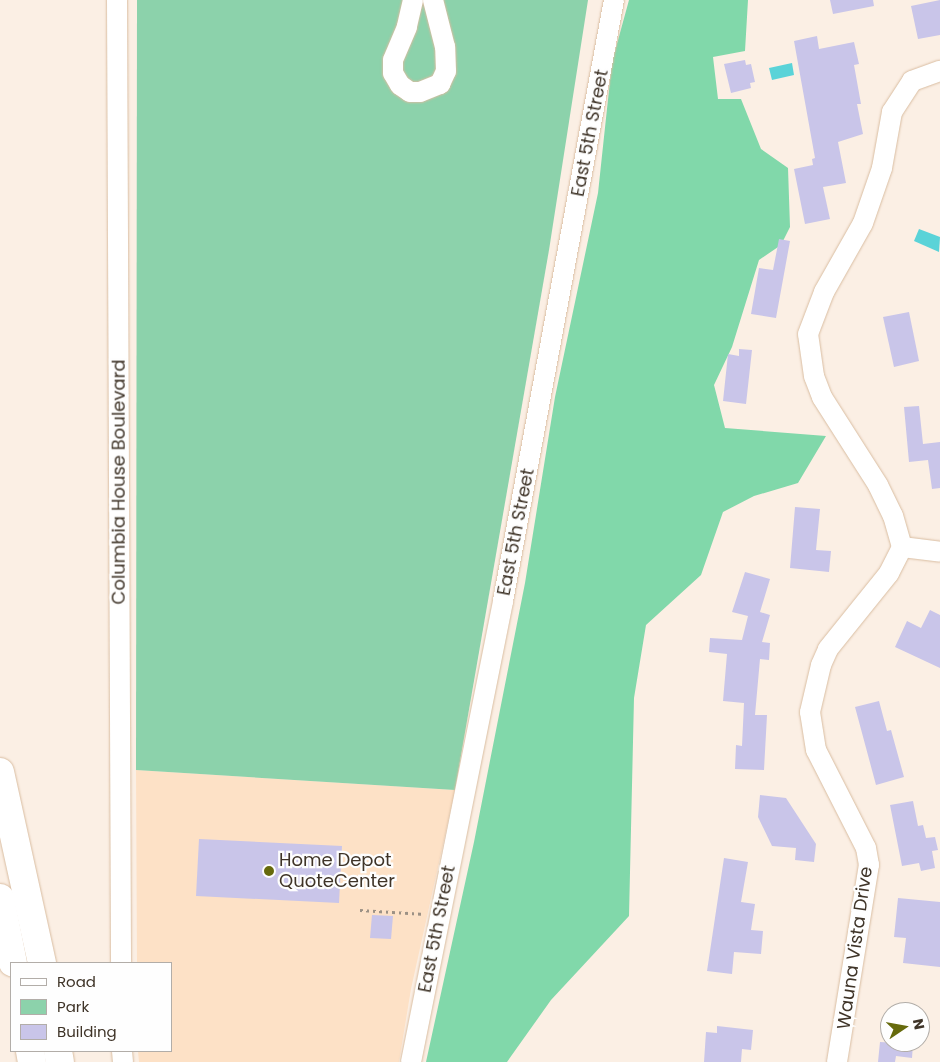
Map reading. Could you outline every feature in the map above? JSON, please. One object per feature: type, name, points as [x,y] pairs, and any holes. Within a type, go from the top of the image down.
[{"type":"highway","points":[[0,772],[42,962]]},
{"type":"highway","points":[[0,898],[8,951]]},
{"type":"street","name":"Columbia House Boulevard","points":[[117,0],[121,962]]},
{"type":"street","points":[[413,0],[407,27],[393,60],[393,73],[400,85],[410,92],[420,92],[440,84],[446,71],[445,47],[433,0]]},
{"type":"street","name":"East 5th Street","points":[[411,1062],[503,601],[614,0]]},
{"type":"street","points":[[940,71],[912,81],[892,112],[882,168],[863,223],[824,292],[808,334],[809,356],[816,383],[878,485],[893,516],[902,547],[940,552]]},
{"type":"street","name":"Wauna Vista Drive","points":[[837,1062],[869,865],[860,833],[816,750],[810,712],[819,672],[828,649],[889,573],[902,547]]},
{"type":"path","points":[[360,910],[414,913]]},
{"type":"shaded area","points":[[136,770],[455,790],[411,989],[399,1062],[139,1062],[138,1052],[172,1052],[172,962],[137,962]]},
{"type":"green space","points":[[137,0],[588,0],[549,250],[455,790],[136,770]]},
{"type":"green space","points":[[629,0],[748,0],[745,51],[713,57],[718,99],[741,99],[761,149],[788,168],[790,227],[781,245],[759,260],[732,347],[714,385],[725,428],[826,436],[798,483],[754,496],[723,512],[701,575],[646,625],[634,698],[629,916],[551,1000],[507,1062],[426,1062],[474,842],[525,583],[555,397],[598,193],[612,62]]},
{"type":"water","points":[[792,63],[794,75],[772,80],[769,68]]},
{"type":"water","points":[[919,229],[940,237],[939,252],[914,241]]},
{"type":"building","points":[[830,0],[873,0],[874,6],[833,14]]},
{"type":"building","points":[[940,0],[940,35],[918,39],[911,6]]},
{"type":"building","points":[[817,36],[819,49],[854,42],[859,64],[854,65],[861,104],[857,104],[863,134],[838,142],[846,183],[823,187],[830,219],[805,224],[794,169],[813,165],[812,159],[815,158],[794,41]]},
{"type":"building","points":[[745,60],[746,65],[751,64],[755,82],[750,83],[751,88],[731,93],[724,64]]},
{"type":"building","points":[[779,239],[790,241],[776,318],[751,314],[759,268],[773,270]]},
{"type":"building","points":[[909,312],[919,361],[894,367],[883,317]]},
{"type":"building","points":[[739,349],[752,350],[746,404],[723,401],[728,354],[739,356]]},
{"type":"building","points":[[919,406],[923,444],[940,442],[940,488],[932,489],[928,460],[909,462],[904,407]]},
{"type":"building","points":[[795,507],[820,509],[816,550],[831,551],[829,572],[790,568]]},
{"type":"building","points":[[745,572],[770,579],[760,612],[770,615],[762,642],[770,643],[769,660],[760,659],[755,715],[767,715],[764,770],[735,769],[736,745],[742,746],[744,703],[723,701],[727,654],[709,652],[710,638],[742,640],[748,616],[732,612]]},
{"type":"building","points":[[930,610],[940,615],[940,668],[895,647],[907,621],[921,628]]},
{"type":"building","points":[[879,701],[887,731],[891,730],[904,777],[876,785],[855,707]]},
{"type":"building","points":[[760,795],[786,798],[816,844],[814,862],[795,860],[796,848],[772,846],[758,817]]},
{"type":"building","points":[[913,801],[918,826],[923,825],[926,838],[935,837],[938,850],[932,851],[935,868],[921,871],[919,863],[902,866],[890,805]]},
{"type":"building","name":"Home Depot QuoteCenter","points":[[199,839],[342,846],[339,903],[196,896]]},
{"type":"building","points":[[724,858],[748,862],[741,902],[755,904],[751,930],[763,931],[761,954],[734,952],[732,974],[707,971]]},
{"type":"building","points":[[898,898],[940,902],[940,967],[903,963],[906,938],[894,937]]},
{"type":"building","points":[[372,915],[393,916],[391,939],[370,938]]},
{"type":"building","points":[[717,1026],[753,1030],[751,1050],[742,1049],[741,1062],[704,1062],[706,1032],[717,1033]]},
{"type":"building","points":[[880,1042],[880,1052],[912,1052],[912,1058],[896,1056],[895,1062],[878,1062]]},
{"type":"place","name":"Home Depot QuoteCenter","points":[[269,871]]}]
